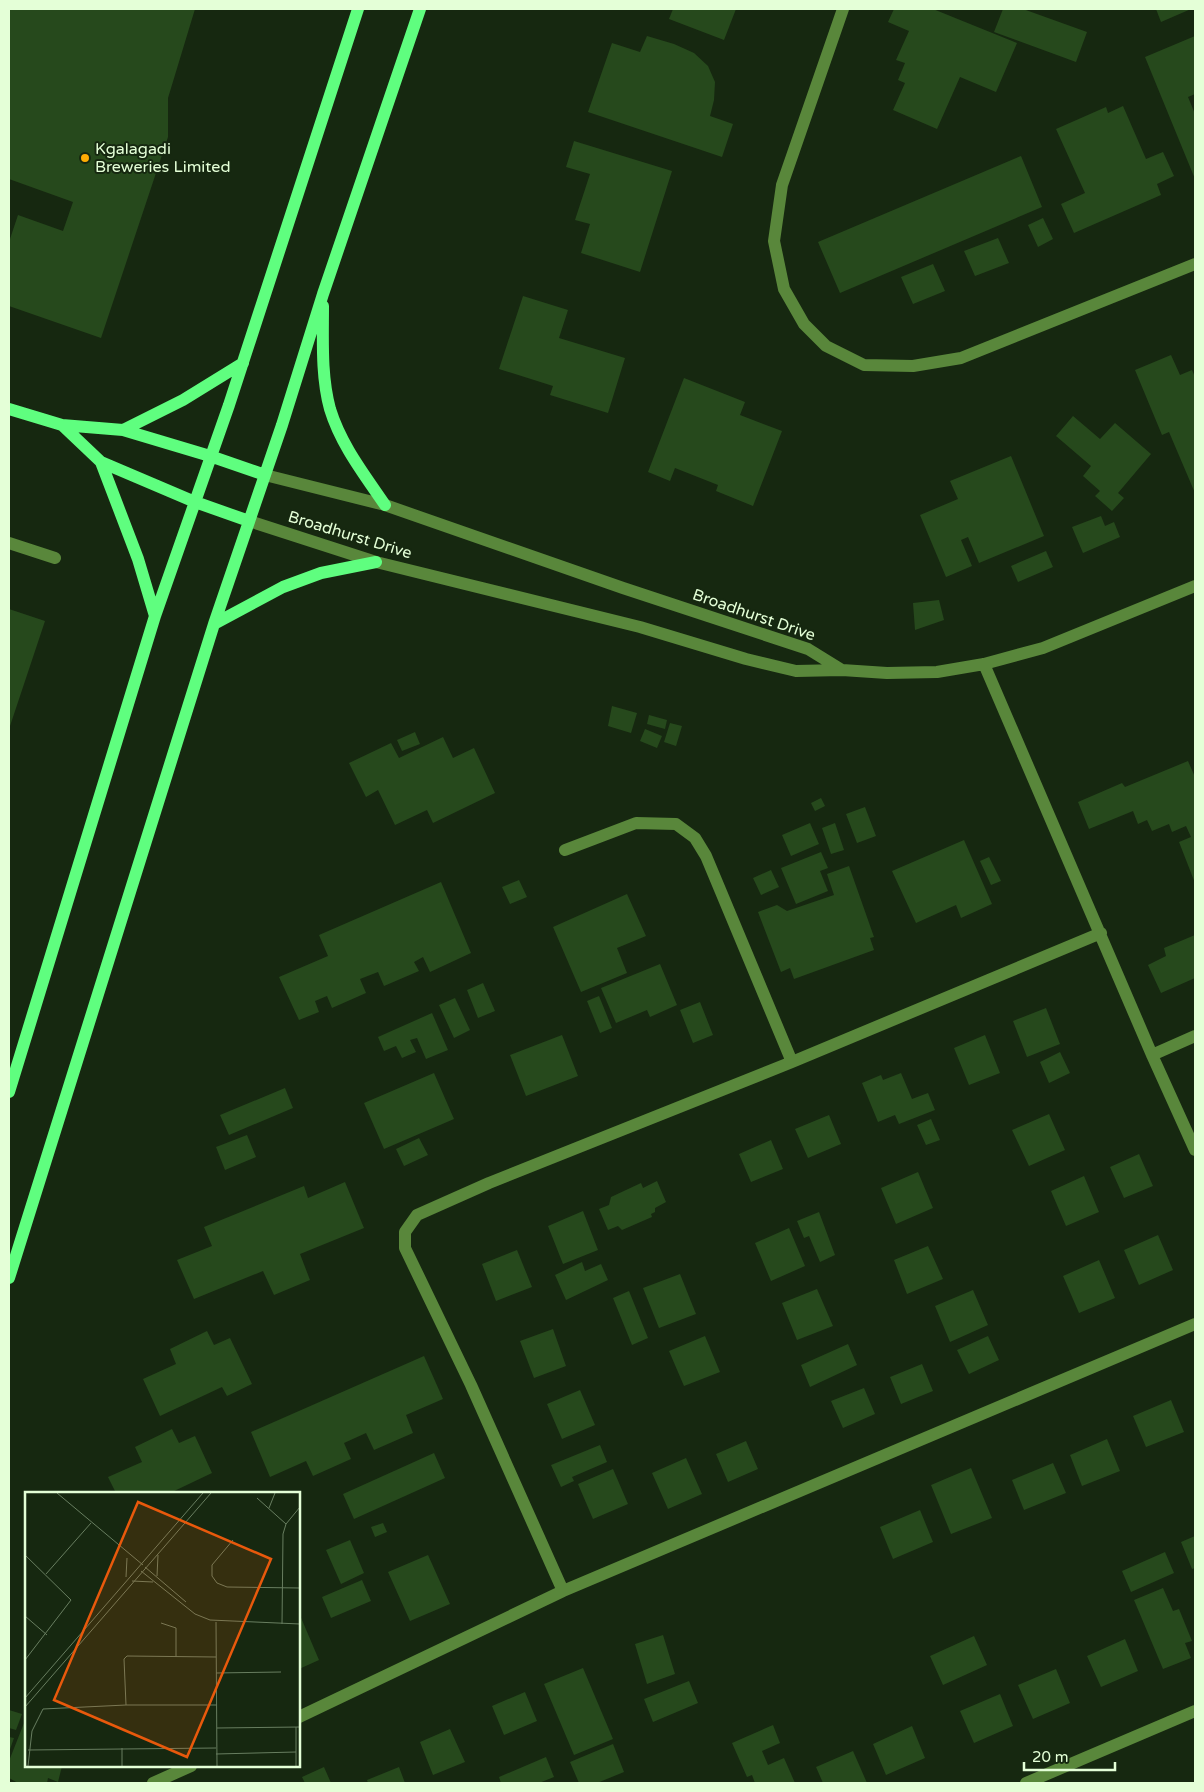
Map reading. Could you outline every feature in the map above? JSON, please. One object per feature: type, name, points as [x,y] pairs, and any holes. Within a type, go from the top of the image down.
[{"type":"main road","points":[[9,1092],[155,616],[242,364],[358,9]]},
{"type":"main road","points":[[9,1278],[214,624],[420,9]]},
{"type":"main road","points":[[323,294],[325,379],[330,409],[343,441],[385,505]]},
{"type":"main road","points":[[123,430],[183,400],[242,364]]},
{"type":"main road","points":[[9,409],[62,425]]},
{"type":"main road","name":"Broadhurst Drive","points":[[62,425],[123,430],[265,475]]},
{"type":"main road","name":"Broadhurst Drive","points":[[62,425],[101,462],[195,502],[249,521]]},
{"type":"main road","points":[[101,462],[138,559],[155,616]]},
{"type":"main road","points":[[214,624],[283,587],[321,573],[376,562]]},
{"type":"street","points":[[843,9],[782,186],[774,241],[784,289],[804,324],[826,346],[864,365],[913,366],[961,358],[1195,264]]},
{"type":"street","name":"Broadhurst Drive","points":[[265,475],[385,505],[623,588],[808,649],[842,670]]},
{"type":"street","name":"Broadhurst Drive","points":[[249,521],[376,562],[640,627],[746,659],[796,670],[842,670]]},
{"type":"street","points":[[9,543],[55,558]]},
{"type":"street","points":[[842,670],[888,673],[937,672],[984,664],[1043,648],[1195,586]]},
{"type":"street","points":[[984,664],[1152,1055],[1195,1150]]},
{"type":"street","points":[[565,850],[636,824],[676,824],[695,838],[706,856],[792,1062]]},
{"type":"street","points":[[563,1590],[471,1385],[405,1248],[404,1232],[417,1215],[489,1183],[792,1062],[1101,933]]},
{"type":"street","points":[[1152,1055],[1195,1036]]},
{"type":"street","points":[[300,1717],[563,1590],[1195,1324]]},
{"type":"street","points":[[1026,1783],[1195,1711]]},
{"type":"street","points":[[153,1783],[189,1767]]},
{"type":"building","name":"Kgalagadi Breweries Limited","points":[[9,9],[195,9],[168,98],[168,137],[101,338],[9,306],[9,242],[18,215],[63,231],[73,202],[9,179]]},
{"type":"building","points":[[673,9],[736,9],[724,40],[669,19]]},
{"type":"building","points":[[894,9],[933,9],[1017,43],[996,92],[960,77],[937,129],[893,110],[905,83],[898,80],[905,63],[896,60],[909,31],[888,22]]},
{"type":"building","points":[[1003,9],[1023,9],[1087,32],[1076,62],[994,32]]},
{"type":"building","points":[[1156,9],[1191,9],[1161,22]]},
{"type":"building","points":[[647,36],[674,44],[694,53],[708,66],[715,82],[714,100],[710,116],[733,124],[722,157],[588,112],[612,43],[640,52]]},
{"type":"building","points":[[1195,36],[1195,94],[1188,97],[1195,114],[1195,179],[1145,57]]},
{"type":"building","points":[[1123,106],[1146,159],[1163,152],[1174,176],[1157,184],[1161,195],[1074,233],[1061,204],[1085,193],[1056,129],[1106,107],[1108,113]]},
{"type":"building","points":[[574,141],[672,171],[640,272],[581,253],[590,224],[575,220],[590,174],[566,167]]},
{"type":"building","points":[[1021,156],[1042,207],[840,293],[818,242]]},
{"type":"building","points":[[1043,218],[1053,239],[1038,247],[1028,225]]},
{"type":"building","points":[[998,238],[1009,263],[975,276],[964,251]]},
{"type":"building","points":[[933,264],[945,291],[913,304],[901,277]]},
{"type":"building","points":[[523,296],[568,310],[559,338],[625,358],[608,413],[550,395],[553,386],[499,369]]},
{"type":"building","points":[[1171,355],[1180,375],[1192,370],[1195,377],[1195,493],[1169,432],[1162,435],[1135,370]]},
{"type":"building","points":[[684,378],[745,402],[740,415],[782,431],[753,506],[716,491],[718,485],[675,468],[670,481],[648,472]]},
{"type":"building","points":[[1073,416],[1100,439],[1115,423],[1151,454],[1118,493],[1124,498],[1112,511],[1095,496],[1100,491],[1083,476],[1091,466],[1056,436]]},
{"type":"building","points":[[1011,456],[1044,536],[979,563],[968,537],[961,540],[972,566],[946,577],[920,515],[958,499],[950,481]]},
{"type":"building","points":[[1101,516],[1105,526],[1114,522],[1120,537],[1083,553],[1072,527]]},
{"type":"building","points":[[1046,551],[1053,567],[1018,582],[1011,566]]},
{"type":"building","points":[[939,600],[944,620],[915,630],[913,603]]},
{"type":"building","points":[[9,609],[45,621],[9,729]]},
{"type":"building","points":[[612,706],[637,713],[631,733],[608,726]]},
{"type":"building","points":[[649,715],[667,720],[665,729],[647,724]]},
{"type":"building","points":[[670,723],[682,726],[676,746],[664,742]]},
{"type":"building","points":[[645,729],[662,736],[657,748],[640,741]]},
{"type":"building","points":[[415,732],[420,744],[402,751],[397,740]]},
{"type":"building","points":[[443,737],[453,758],[474,748],[495,793],[433,823],[427,810],[395,825],[378,790],[366,797],[349,763],[391,743],[399,758]]},
{"type":"building","points":[[1188,761],[1195,777],[1195,883],[1179,842],[1191,837],[1186,826],[1172,832],[1169,824],[1152,831],[1147,820],[1138,824],[1133,811],[1089,829],[1078,802],[1122,783],[1125,787]]},
{"type":"building","points":[[821,798],[825,806],[815,811],[811,803]]},
{"type":"building","points":[[865,807],[876,836],[857,843],[846,814]]},
{"type":"building","points":[[810,823],[819,844],[791,856],[782,835]]},
{"type":"building","points":[[835,823],[844,850],[831,854],[822,828]]},
{"type":"building","points":[[964,840],[992,904],[961,918],[956,905],[916,923],[892,871]]},
{"type":"building","points":[[821,852],[828,868],[820,871],[828,891],[796,904],[781,868]]},
{"type":"building","points":[[989,857],[1001,881],[991,885],[980,861]]},
{"type":"building","points":[[849,866],[874,937],[870,938],[874,950],[794,979],[790,968],[781,972],[758,912],[777,905],[787,911],[834,895],[827,874]]},
{"type":"building","points":[[771,870],[779,887],[761,895],[753,878]]},
{"type":"building","points":[[519,880],[527,897],[510,904],[502,887]]},
{"type":"building","points":[[441,882],[471,953],[430,972],[423,957],[414,962],[419,971],[384,986],[378,972],[360,979],[366,993],[332,1008],[327,996],[315,1001],[319,1012],[299,1020],[279,977],[328,956],[319,935]]},
{"type":"building","points":[[627,894],[646,936],[617,948],[627,973],[581,992],[553,927]]},
{"type":"building","points":[[1195,935],[1195,978],[1161,993],[1148,965],[1166,956],[1164,948]]},
{"type":"building","points":[[660,964],[677,1005],[650,1017],[647,1010],[616,1023],[601,988]]},
{"type":"building","points":[[483,983],[495,1011],[478,1018],[467,990]]},
{"type":"building","points":[[599,996],[612,1028],[600,1033],[587,1001]]},
{"type":"building","points":[[455,998],[470,1030],[454,1038],[439,1005]]},
{"type":"building","points":[[700,1002],[713,1035],[693,1043],[680,1010]]},
{"type":"building","points":[[1046,1008],[1060,1044],[1027,1057],[1013,1021]]},
{"type":"building","points":[[432,1013],[448,1050],[426,1059],[417,1038],[410,1040],[416,1052],[402,1058],[396,1046],[384,1051],[378,1037]]},
{"type":"building","points":[[562,1035],[578,1076],[526,1096],[510,1055]]},
{"type":"building","points":[[985,1035],[1000,1073],[969,1085],[954,1048]]},
{"type":"building","points":[[1060,1052],[1070,1073],[1049,1083],[1040,1062]]},
{"type":"building","points":[[434,1073],[454,1119],[384,1149],[364,1103]]},
{"type":"building","points":[[901,1073],[912,1099],[928,1093],[935,1110],[899,1124],[895,1115],[878,1122],[862,1083],[881,1075],[883,1080]]},
{"type":"building","points":[[285,1088],[293,1108],[229,1135],[220,1115]]},
{"type":"building","points":[[1049,1114],[1065,1150],[1029,1166],[1012,1130]]},
{"type":"building","points":[[829,1115],[841,1144],[808,1158],[795,1129]]},
{"type":"building","points":[[931,1119],[940,1140],[926,1145],[917,1125]]},
{"type":"building","points":[[247,1135],[256,1157],[225,1170],[216,1147]]},
{"type":"building","points":[[419,1138],[428,1155],[404,1166],[396,1149]]},
{"type":"building","points":[[771,1140],[783,1169],[751,1182],[739,1154]]},
{"type":"building","points":[[1139,1154],[1153,1186],[1124,1198],[1110,1167]]},
{"type":"building","points":[[918,1172],[933,1208],[896,1224],[881,1188]]},
{"type":"building","points":[[1084,1176],[1099,1212],[1066,1226],[1051,1191]]},
{"type":"building","points":[[657,1181],[666,1202],[655,1208],[655,1212],[651,1214],[652,1217],[622,1230],[618,1226],[608,1230],[599,1209],[609,1205],[611,1197],[641,1183],[643,1188]]},
{"type":"building","points":[[345,1182],[364,1228],[300,1254],[310,1280],[274,1295],[263,1271],[194,1299],[177,1260],[212,1246],[204,1227],[304,1186],[308,1198]]},
{"type":"building","points":[[583,1211],[598,1250],[563,1264],[548,1226]]},
{"type":"building","points":[[819,1212],[835,1255],[820,1262],[809,1236],[804,1238],[797,1221]]},
{"type":"building","points":[[789,1228],[805,1266],[771,1281],[755,1243]]},
{"type":"building","points":[[1158,1235],[1173,1270],[1139,1285],[1124,1250]]},
{"type":"building","points":[[928,1246],[943,1279],[907,1294],[894,1260]]},
{"type":"building","points":[[517,1250],[532,1287],[496,1301],[482,1264]]},
{"type":"building","points":[[1099,1260],[1115,1298],[1079,1313],[1063,1276]]},
{"type":"building","points":[[582,1262],[585,1271],[601,1264],[608,1280],[566,1300],[555,1275]]},
{"type":"building","points":[[680,1274],[696,1314],[659,1328],[643,1288]]},
{"type":"building","points":[[817,1289],[833,1326],[797,1340],[782,1303]]},
{"type":"building","points":[[973,1290],[988,1325],[950,1342],[935,1306]]},
{"type":"building","points":[[629,1291],[648,1338],[632,1345],[613,1298]]},
{"type":"building","points":[[553,1329],[566,1366],[534,1378],[520,1341]]},
{"type":"building","points":[[207,1331],[214,1345],[230,1338],[252,1384],[227,1396],[222,1387],[160,1416],[143,1379],[176,1364],[170,1349]]},
{"type":"building","points":[[705,1336],[720,1372],[684,1386],[669,1351]]},
{"type":"building","points":[[988,1336],[999,1360],[969,1374],[957,1350]]},
{"type":"building","points":[[848,1344],[857,1365],[810,1387],[801,1365]]},
{"type":"building","points":[[424,1356],[443,1399],[406,1415],[413,1433],[374,1450],[366,1433],[344,1443],[351,1459],[313,1476],[306,1461],[270,1477],[251,1432]]},
{"type":"building","points":[[922,1364],[933,1391],[901,1404],[890,1377]]},
{"type":"building","points":[[864,1388],[875,1414],[843,1428],[831,1401]]},
{"type":"building","points":[[580,1390],[595,1425],[562,1439],[547,1404]]},
{"type":"building","points":[[1171,1400],[1184,1432],[1146,1447],[1133,1416]]},
{"type":"building","points":[[172,1429],[179,1443],[195,1436],[212,1473],[172,1492],[116,1492],[108,1477],[142,1462],[135,1447]]},
{"type":"building","points":[[1107,1439],[1120,1471],[1082,1486],[1070,1455]]},
{"type":"building","points":[[746,1441],[758,1469],[728,1482],[716,1454]]},
{"type":"building","points":[[600,1445],[607,1462],[572,1477],[574,1481],[561,1487],[551,1465]]},
{"type":"building","points":[[434,1453],[445,1478],[354,1519],[343,1494]]},
{"type":"building","points":[[686,1458],[702,1494],[668,1509],[652,1473]]},
{"type":"building","points":[[1053,1463],[1066,1493],[1024,1510],[1012,1480]]},
{"type":"building","points":[[971,1468],[992,1518],[951,1534],[931,1485]]},
{"type":"building","points":[[613,1469],[628,1504],[593,1519],[578,1484]]},
{"type":"building","points":[[920,1510],[933,1542],[893,1559],[880,1527]]},
{"type":"building","points":[[383,1523],[387,1532],[375,1537],[371,1527]]},
{"type":"building","points":[[1195,1536],[1195,1568],[1192,1569],[1181,1542]]},
{"type":"building","points":[[350,1540],[364,1573],[341,1584],[326,1550]]},
{"type":"building","points":[[1165,1552],[1174,1573],[1131,1592],[1122,1571]]},
{"type":"building","points":[[428,1555],[450,1604],[410,1621],[388,1572]]},
{"type":"building","points":[[362,1580],[371,1601],[331,1618],[322,1597]]},
{"type":"building","points":[[1163,1588],[1173,1611],[1179,1609],[1192,1641],[1185,1643],[1191,1658],[1163,1669],[1134,1600]]},
{"type":"building","points":[[300,1615],[319,1660],[300,1669]]},
{"type":"building","points":[[663,1635],[675,1674],[647,1684],[635,1644]]},
{"type":"building","points":[[974,1636],[987,1665],[943,1685],[930,1656]]},
{"type":"building","points":[[1125,1639],[1138,1671],[1101,1687],[1087,1656]]},
{"type":"building","points":[[583,1668],[613,1739],[574,1755],[544,1684]]},
{"type":"building","points":[[1056,1669],[1070,1703],[1033,1719],[1018,1685]]},
{"type":"building","points":[[689,1681],[698,1703],[653,1722],[644,1699]]},
{"type":"building","points":[[525,1692],[537,1721],[504,1735],[492,1706]]},
{"type":"building","points":[[1000,1694],[1013,1726],[974,1743],[960,1711]]},
{"type":"building","points":[[9,1710],[22,1714],[16,1730],[9,1728]]},
{"type":"building","points":[[25,1721],[25,1767],[62,1767],[58,1782],[48,1778],[47,1783],[18,1783],[9,1778],[9,1761]]},
{"type":"building","points":[[773,1725],[780,1743],[762,1751],[768,1765],[784,1758],[795,1783],[755,1783],[752,1775],[747,1777],[732,1743]]},
{"type":"building","points":[[912,1726],[925,1758],[886,1775],[873,1744]]},
{"type":"building","points":[[450,1729],[465,1762],[433,1775],[420,1742]]},
{"type":"building","points":[[9,1737],[14,1738],[9,1752]]},
{"type":"building","points":[[613,1744],[624,1772],[597,1783],[579,1783],[570,1762]]},
{"type":"building","points":[[853,1751],[867,1783],[823,1783],[816,1767]]},
{"type":"building","points":[[546,1757],[554,1777],[539,1783],[501,1783],[499,1777]]},
{"type":"building","points":[[324,1767],[331,1783],[305,1783],[302,1777]]},
{"type":"building","points":[[399,1767],[405,1783],[368,1783],[367,1780]]},
{"type":"place","name":"Kgalagadi Breweries Limited","points":[[85,158]]}]
